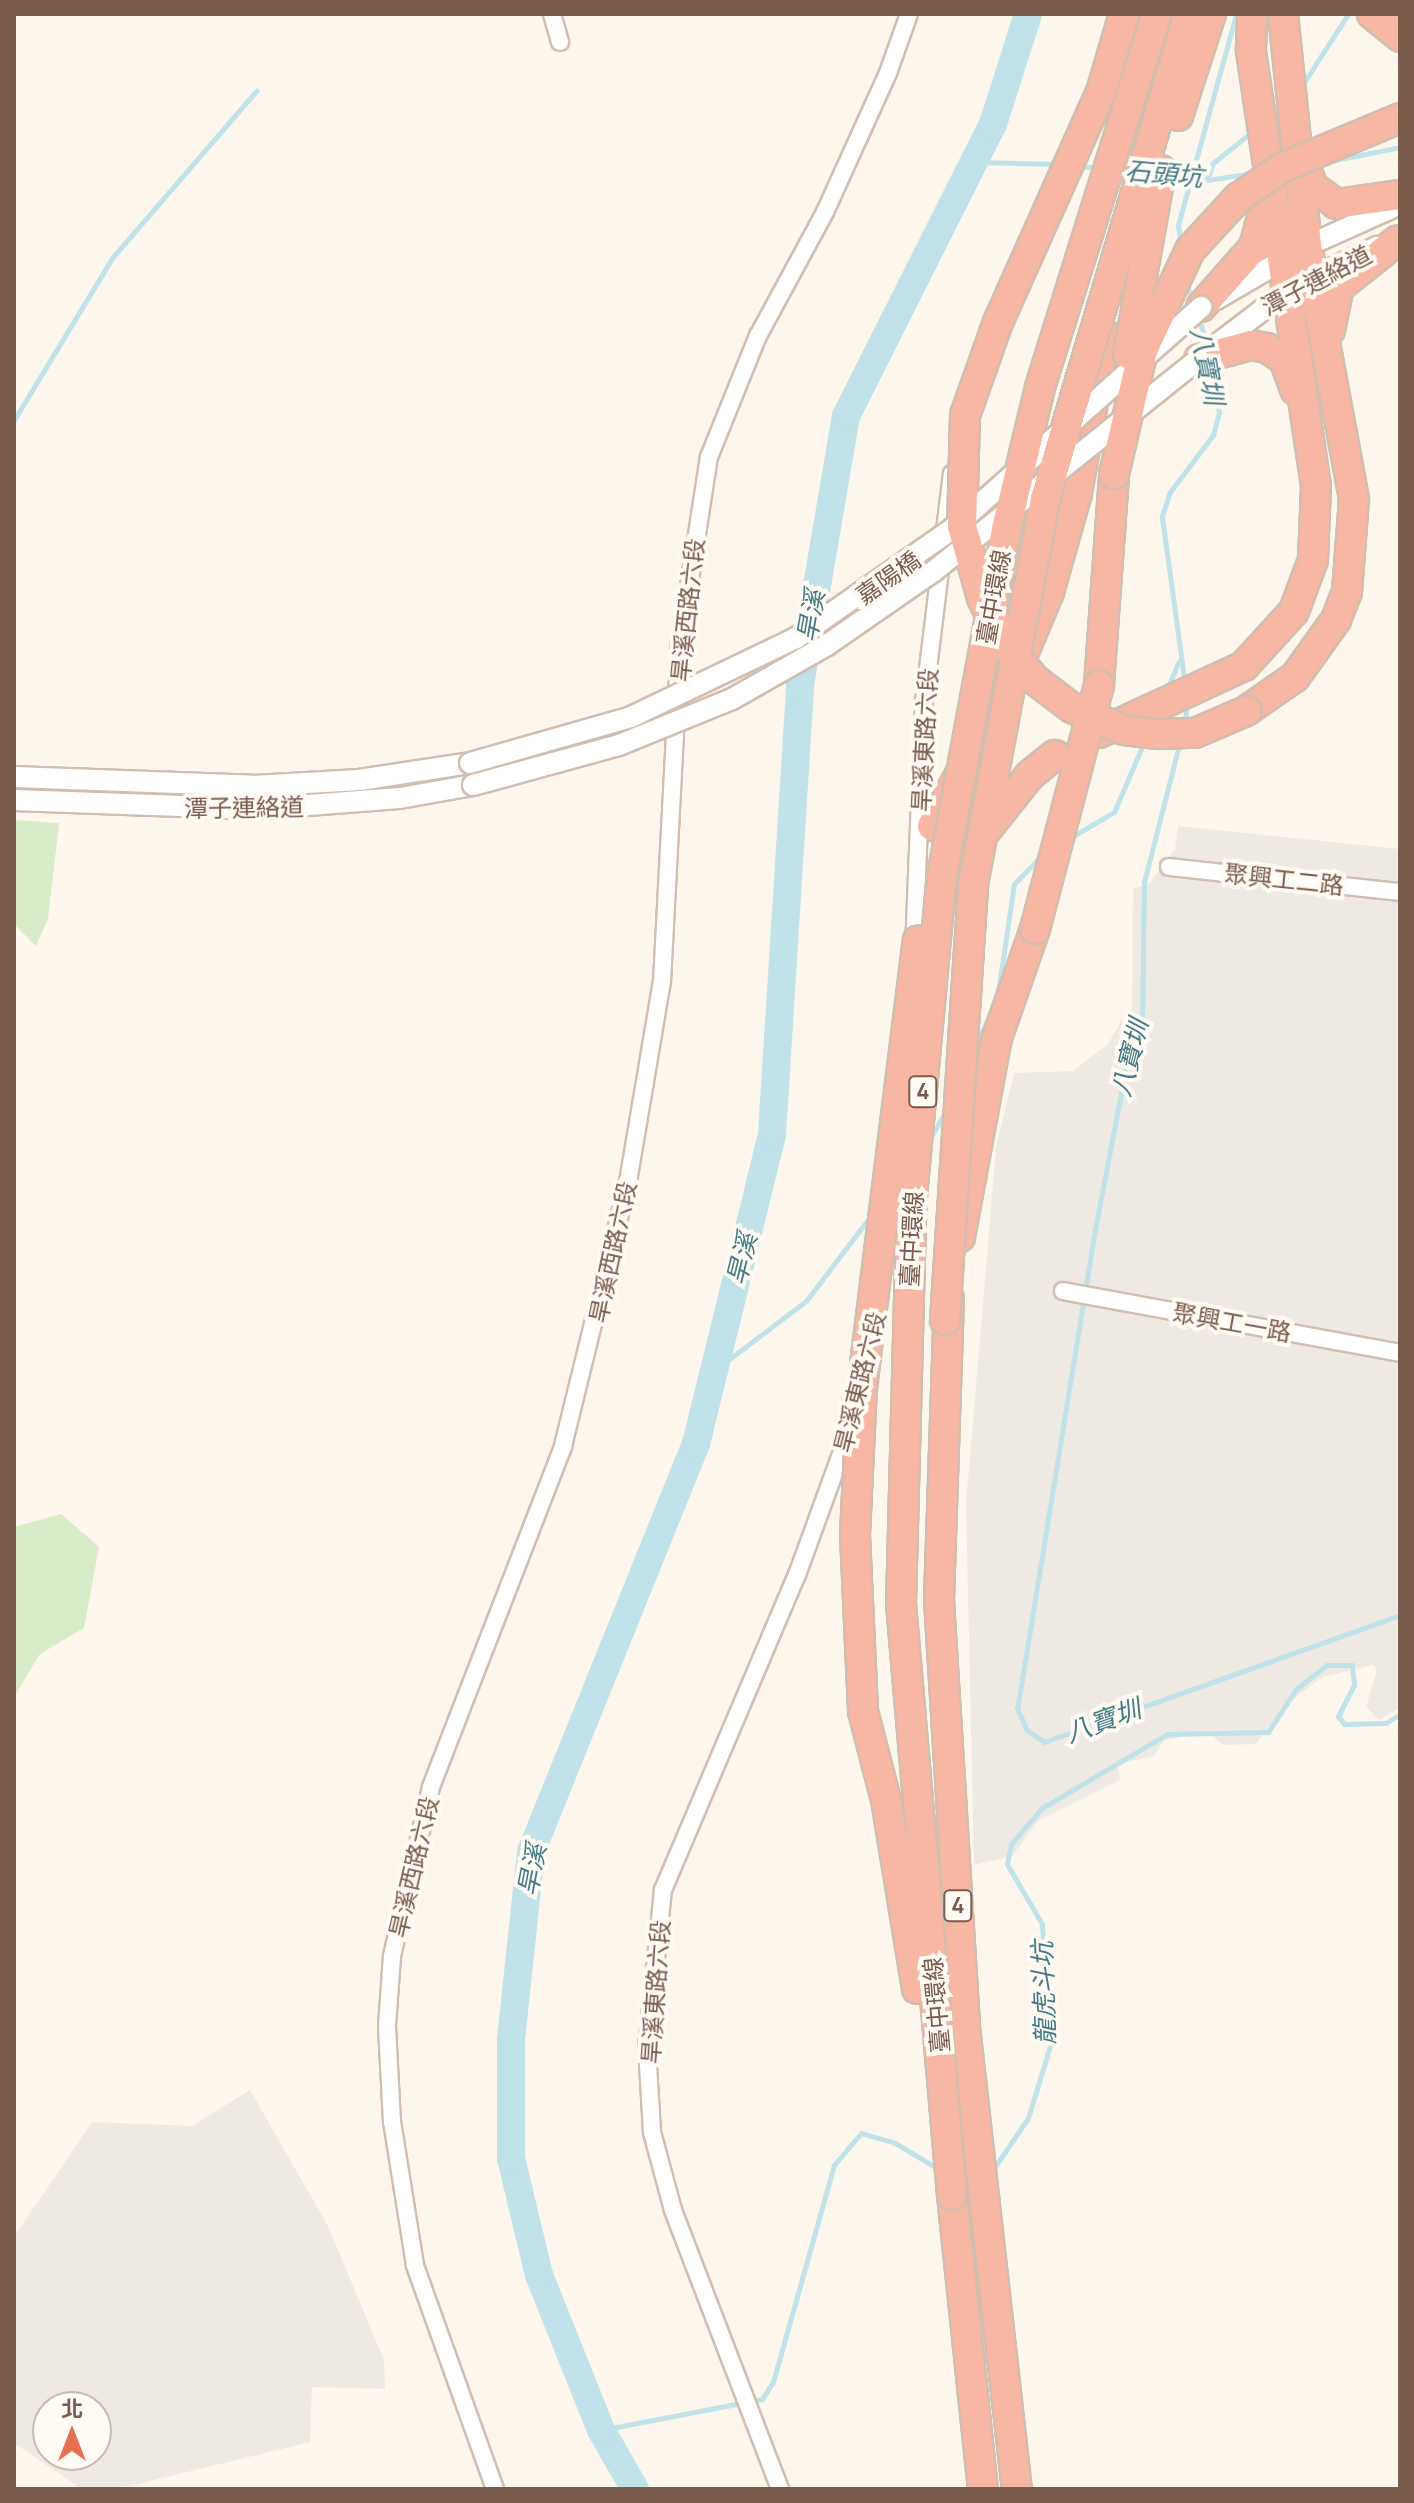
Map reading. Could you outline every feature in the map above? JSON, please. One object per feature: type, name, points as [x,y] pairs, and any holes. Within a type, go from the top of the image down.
[{"type":"highway","points":[[1123,14],[1101,92],[998,322],[965,415],[962,526],[982,598],[1006,645],[1035,680],[1072,708],[1124,730],[1158,734],[1195,733],[1246,711],[1295,677],[1318,650],[1347,592],[1354,499],[1330,367],[1301,283]]},
{"type":"highway","name":"臺中環線","points":[[983,2489],[952,2195],[901,1604],[912,1197],[942,876],[1006,529],[1040,387],[1157,14]]},
{"type":"highway","name":"臺中環線","points":[[1017,2489],[963,1995],[939,1600],[948,1198],[973,885],[1045,499],[1189,14]]},
{"type":"highway","points":[[952,2195],[886,1800],[863,1711],[856,1602],[862,1388],[932,826],[1015,673],[1049,592],[1077,493],[1114,293],[1196,14]]},
{"type":"highway","points":[[945,1320],[997,1038],[1035,929],[1099,685],[1114,474],[1154,191],[1211,14]]},
{"type":"highway","points":[[1252,14],[1251,49],[1271,177],[1296,252]]},
{"type":"highway","points":[[906,1052],[989,826],[1055,755],[1226,677],[1282,629],[1305,591],[1318,534],[1303,407],[1301,283],[1296,252],[1292,124],[1283,14]]},
{"type":"highway","points":[[1372,14],[1400,37]]},
{"type":"highway","points":[[1114,474],[1143,350],[1190,250],[1238,198],[1283,167],[1400,118]]},
{"type":"highway","points":[[1292,124],[1310,181],[1327,200],[1354,205],[1400,195]]},
{"type":"highway","points":[[1201,307],[1254,247],[1271,177]]},
{"type":"highway","points":[[1330,367],[1334,296],[1399,239]]},
{"type":"highway","points":[[1199,359],[1251,345],[1267,348],[1288,366],[1303,407]]},
{"type":"street","points":[[552,14],[560,42]]},
{"type":"street","name":"旱溪西路六段","points":[[495,2489],[435,2329],[409,2236],[392,2122],[387,2026],[392,1956],[431,1787],[563,1446],[628,1182],[662,982],[680,644],[709,457],[758,336],[882,87],[909,14]]},
{"type":"street","name":"旱溪東路六段","points":[[780,2489],[673,2210],[652,2132],[647,2047],[663,1890],[797,1575],[853,1419],[904,1142],[924,701],[960,425],[1003,304],[1098,96],[1123,14]]},
{"type":"street","name":"潭子連絡道","points":[[1201,307],[1296,252],[1400,204]]},
{"type":"street","name":"潭子連絡道","points":[[1199,359],[1301,283],[1399,239]]},
{"type":"street","name":"嘉陽橋","points":[[470,763],[631,717],[796,638],[952,529],[1201,307]]},
{"type":"street","name":"嘉陽橋","points":[[473,785],[619,745],[732,699],[814,653],[934,571],[1199,359]]},
{"type":"street","name":"潭子連絡道","points":[[14,777],[254,786],[359,780],[470,763]]},
{"type":"street","name":"潭子連絡道","points":[[14,800],[256,809],[400,798],[473,785]]},
{"type":"street","name":"聚興工二路","points":[[1169,867],[1400,892]]},
{"type":"street","name":"聚興工一路","points":[[1063,1291],[1400,1353]]},
{"type":"shaded area","points":[[1178,826],[1400,849],[1400,1708],[1379,1720],[1366,1707],[1377,1670],[1373,1665],[1323,1677],[1283,1707],[1256,1744],[1223,1745],[1206,1731],[1163,1741],[1154,1756],[1118,1764],[1120,1780],[1038,1821],[1012,1856],[974,1865],[966,1504],[996,1148],[1014,1073],[1073,1071],[1108,1044],[1124,1016],[1132,1018],[1133,889],[1150,883],[1175,849]]},
{"type":"shaded area","points":[[250,2090],[328,2226],[384,2360],[385,2389],[312,2387],[310,2442],[117,2489],[82,2489],[55,2471],[112,2471],[112,2391],[32,2391],[32,2455],[14,2443],[14,2237],[92,2122],[192,2126]]},
{"type":"green space","points":[[14,820],[59,823],[48,919],[36,946],[14,924]]},
{"type":"green space","points":[[61,1514],[99,1547],[84,1628],[40,1654],[14,1697],[14,1527]]},
{"type":"waterway","name":"旱溪","points":[[635,2489],[601,2430],[539,2275],[511,2158],[511,2039],[531,1852],[696,1444],[772,1134],[800,685],[846,416],[993,124],[1028,14]]},
{"type":"waterway","name":"八寶圳","points":[[1181,245],[1178,225],[1236,14]]},
{"type":"waterway","points":[[1301,87],[1348,14]]},
{"type":"waterway","points":[[14,420],[112,258],[256,91]]},
{"type":"waterway","points":[[1207,180],[1213,163],[1253,131]]},
{"type":"waterway","name":"石頭坑","points":[[1330,161],[1400,147]]},
{"type":"waterway","name":"石頭坑","points":[[974,162],[1059,164]]},
{"type":"waterway","name":"石頭坑","points":[[1077,166],[1098,168]]},
{"type":"waterway","name":"石頭坑","points":[[1168,176],[1207,180],[1253,173]]},
{"type":"waterway","name":"八寶圳","points":[[1186,282],[1193,303]]},
{"type":"waterway","name":"八寶圳","points":[[1198,316],[1207,345]]},
{"type":"waterway","name":"八寶圳","points":[[1185,685],[1162,516],[1170,492],[1213,435],[1219,412],[1208,367]]},
{"type":"waterway","points":[[1167,689],[1179,661]]},
{"type":"waterway","name":"八寶圳","points":[[1184,724],[1188,702]]},
{"type":"waterway","name":"八寶圳","points":[[1180,741],[1144,882],[1142,1031],[1126,1067],[1095,1229],[1017,1708],[1027,1730],[1044,1742],[1400,1615]]},
{"type":"waterway","points":[[1068,839],[1114,812],[1144,742]]},
{"type":"waterway","points":[[975,1047],[997,999],[1014,884],[1042,855]]},
{"type":"waterway","points":[[929,1140],[946,1111]]},
{"type":"waterway","points":[[715,1370],[806,1301],[872,1214]]},
{"type":"waterway","name":"龍虎斗坑","points":[[992,2171],[1028,2118],[1050,2046],[1042,1924],[1007,1864],[1011,1844],[1042,1808],[1167,1734],[1268,1732],[1296,1689],[1327,1665],[1352,1665],[1354,1685],[1338,1716],[1344,1724],[1386,1723],[1400,1714]]},
{"type":"waterway","name":"龍虎斗坑","points":[[601,2430],[762,2399],[773,2382],[834,2165],[861,2133],[895,2143],[942,2171]]}]
